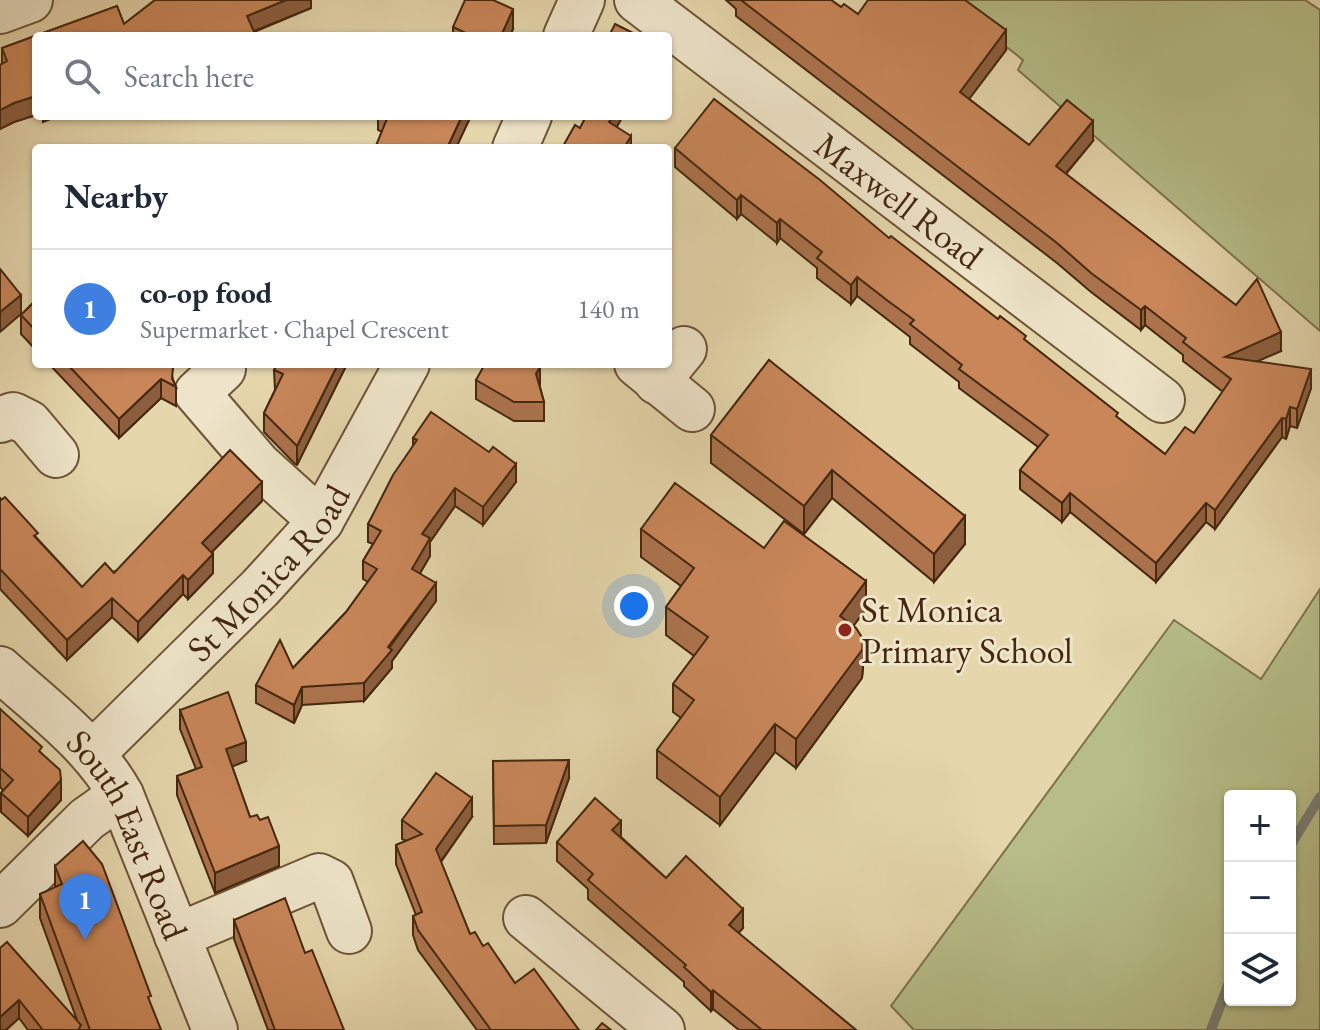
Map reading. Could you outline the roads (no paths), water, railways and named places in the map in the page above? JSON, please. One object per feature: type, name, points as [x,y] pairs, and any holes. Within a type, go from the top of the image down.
[{"type":"street","points":[[0,11],[30,0]]},
{"type":"street","points":[[568,32],[582,0]]},
{"type":"street","name":"Maxwell Road","points":[[637,0],[1162,400]]},
{"type":"street","points":[[517,144],[527,120]]},
{"type":"street","name":"St Monica Road","points":[[93,753],[295,553],[321,521],[405,368]]},
{"type":"street","points":[[661,368],[692,409]]},
{"type":"street","points":[[223,369],[197,393],[258,464],[321,521]]},
{"type":"street","points":[[0,420],[13,415],[24,419],[56,455]]},
{"type":"street","name":"South East Road","points":[[0,669],[93,753],[110,775],[121,795],[215,1030]]},
{"type":"street","points":[[0,905],[87,819],[121,795]]},
{"type":"street","points":[[177,936],[319,876],[331,882],[349,931]]},
{"type":"street","points":[[526,918],[662,1030]]},
{"type":"waterway","points":[[1296,836],[1320,797]]},
{"type":"waterway","points":[[1211,1030],[1224,996]]},
{"type":"place","name":"St Monica Primary School","points":[[845,630]]},
{"type":"place","name":"co-op food","points":[[85,940]]}]
